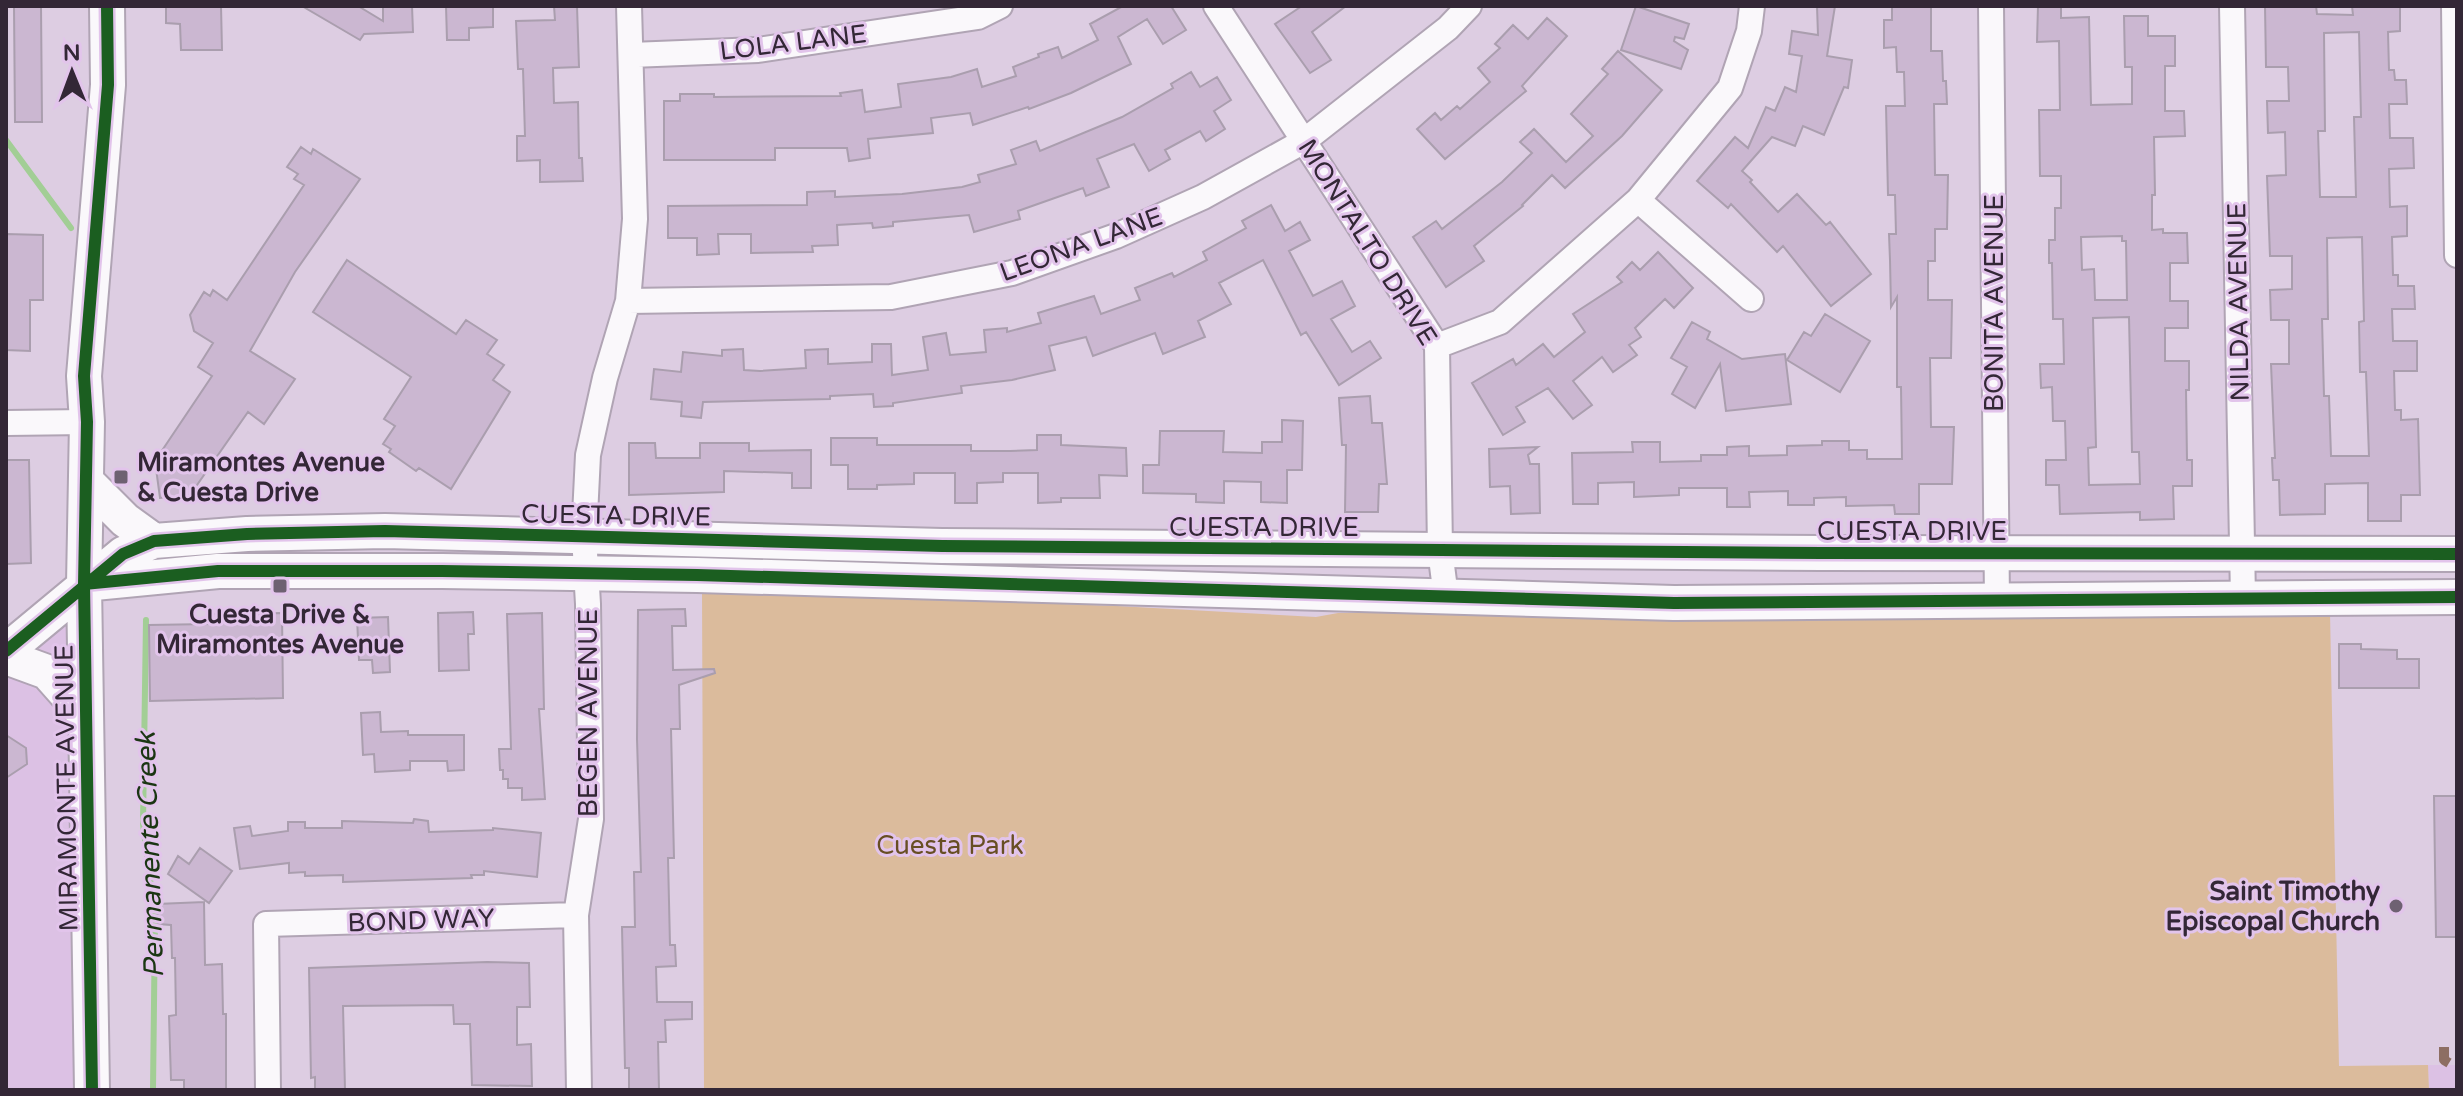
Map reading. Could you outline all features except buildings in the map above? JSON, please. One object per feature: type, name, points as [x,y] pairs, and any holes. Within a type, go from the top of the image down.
[{"type":"main road","name":"MIRAMONTE AVENUE","points":[[92,1090],[84,584],[85,352],[108,85],[107,6]]},
{"type":"main road","points":[[86,481],[125,520],[154,541]]},
{"type":"main road","name":"CUESTA DRIVE","points":[[6,654],[84,584],[123,554],[154,541],[247,534],[584,536],[942,546],[2457,554]]},
{"type":"main road","points":[[84,584],[218,571],[585,573],[1674,603],[2457,597]]},
{"type":"main road","points":[[6,654],[47,672],[86,716]]},
{"type":"street","name":"BEGEN AVENUE","points":[[579,1090],[576,915],[591,819],[584,536],[588,455],[605,378],[628,301],[635,219],[629,6]]},
{"type":"street","name":"LOLA LANE","points":[[631,55],[758,50],[978,17],[1000,6]]},
{"type":"street","name":"MONTALTO DRIVE","points":[[1216,6],[1437,346],[1440,550],[1446,597]]},
{"type":"street","name":"LEONA LANE","points":[[628,301],[891,297],[1012,273],[1116,236],[1203,197],[1304,141],[1448,28],[1469,6]]},
{"type":"street","points":[[1437,346],[1500,322],[1638,200],[1730,88],[1749,31],[1752,6]]},
{"type":"street","name":"BONITA AVENUE","points":[[1991,6],[1997,601]]},
{"type":"street","name":"NILDA AVENUE","points":[[2232,6],[2243,598]]},
{"type":"street","points":[[2454,6],[2457,255]]},
{"type":"street","points":[[1638,200],[1751,299]]},
{"type":"street","points":[[6,423],[87,422]]},
{"type":"street","name":"BOND WAY","points":[[268,1090],[266,924],[576,915]]},
{"type":"shaded area","points":[[84,584],[92,1090],[6,1090],[6,651]]},
{"type":"shaded area","points":[[2428,1065],[2457,1065],[2457,1090],[2429,1090]]},
{"type":"green space","name":"Cuesta Park","points":[[702,591],[1117,606],[1316,617],[1338,613],[2330,612],[2339,1066],[2428,1065],[2429,1090],[704,1090]]},
{"type":"waterway","name":"Permanente Creek","points":[[6,140],[71,228]]},
{"type":"waterway","name":"Permanente Creek","points":[[146,620],[143,824],[155,918],[153,1090]]},
{"type":"marked path","points":[[2444,1047],[2444,1060],[2449,1063]]},
{"type":"cycle path","points":[[92,1090],[84,584],[87,422],[84,376],[108,85],[107,6]]},
{"type":"cycle path","points":[[6,651],[123,554],[154,541],[247,534],[385,531],[942,546],[2457,554]]},
{"type":"cycle path","points":[[84,584],[218,571],[442,571],[697,575],[1674,603],[2457,597]]},
{"type":"place","name":"Miramontes Avenue & Cuesta Drive","points":[[121,477]]},
{"type":"place","name":"Cuesta Drive & Miramontes Avenue","points":[[280,586]]},
{"type":"place","name":"Saint Timothy Episcopal Church","points":[[2396,906]]}]
